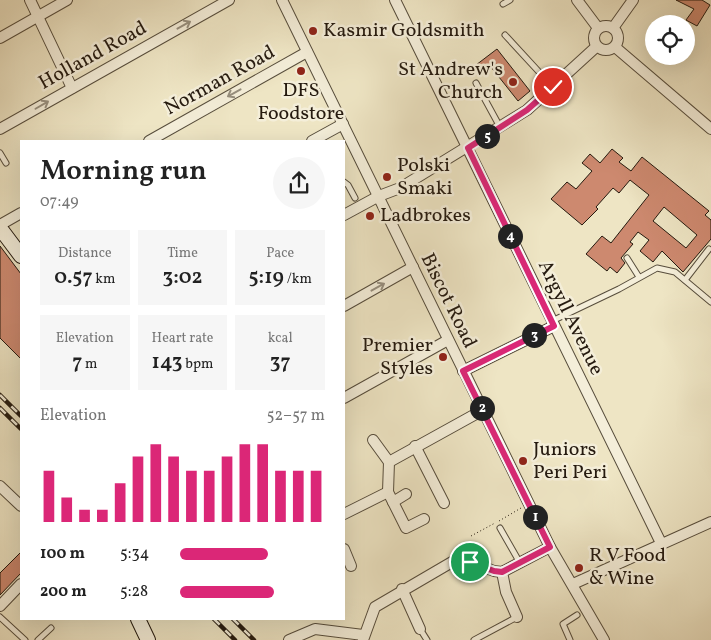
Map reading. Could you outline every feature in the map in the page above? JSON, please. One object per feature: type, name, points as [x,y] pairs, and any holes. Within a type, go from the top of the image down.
[{"type":"main road","points":[[0,227],[20,255]]},
{"type":"main road","points":[[138,620],[148,640]]},
{"type":"street","points":[[30,0],[72,88]]},
{"type":"street","points":[[0,38],[67,0]]},
{"type":"street","name":"Holland Road","points":[[0,129],[230,0]]},
{"type":"street","name":"Biscot Road","points":[[282,0],[528,504],[550,547],[604,640]]},
{"type":"street","name":"Argyll Avenue","points":[[395,0],[661,543]]},
{"type":"street","points":[[577,0],[598,28]]},
{"type":"street","points":[[613,28],[633,0]]},
{"type":"street","points":[[596,47],[594,35],[598,28],[606,26],[613,28],[618,35],[615,47]]},
{"type":"street","points":[[596,47],[608,50],[615,47]]},
{"type":"street","points":[[345,214],[378,196],[400,188],[468,148],[527,110],[596,47]]},
{"type":"street","points":[[615,47],[711,129]]},
{"type":"street","name":"Norman Road","points":[[152,140],[307,52]]},
{"type":"street","points":[[314,140],[343,124]]},
{"type":"street","points":[[0,227],[20,214]]},
{"type":"street","points":[[345,305],[413,267]]},
{"type":"street","points":[[463,371],[553,323]]},
{"type":"street","points":[[345,397],[448,340]]},
{"type":"street","points":[[389,462],[483,410]]},
{"type":"street","points":[[373,440],[389,462],[388,492],[406,528],[424,519]]},
{"type":"street","points":[[415,446],[444,503]]},
{"type":"street","points":[[0,486],[20,505]]},
{"type":"street","points":[[345,514],[388,492]]},
{"type":"street","points":[[393,502],[406,494]]},
{"type":"street","points":[[573,584],[711,522]]},
{"type":"street","points":[[289,640],[315,629],[363,637],[375,607],[452,562],[470,562],[502,572],[550,547]]},
{"type":"street","points":[[345,551],[351,566]]},
{"type":"street","points":[[502,572],[506,592],[517,617]]},
{"type":"street","points":[[0,606],[20,585]]},
{"type":"street","points":[[402,590],[420,629]]},
{"type":"lane","points":[[502,4],[510,0]]},
{"type":"lane","points":[[506,35],[553,87]]},
{"type":"lane","points":[[476,83],[500,127]]},
{"type":"lane","points":[[0,153],[6,163]]},
{"type":"lane","points":[[345,183],[356,198]]},
{"type":"lane","points":[[684,280],[709,250]]},
{"type":"lane","points":[[627,258],[639,277]]},
{"type":"lane","points":[[553,323],[656,268],[675,272],[711,302]]},
{"type":"lane","points":[[500,528],[520,563]]},
{"type":"lane","points":[[570,640],[563,624],[577,615]]},
{"type":"lane","points":[[0,616],[25,640]]},
{"type":"lane","points":[[474,640],[517,617]]},
{"type":"lane","points":[[38,640],[51,628]]},
{"type":"lane","points":[[420,629],[427,640]]},
{"type":"path","points":[[472,536],[528,504]]},
{"type":"building","points":[[676,0],[702,0],[710,5],[697,26],[695,25],[695,15],[690,15],[694,9]]},
{"type":"building","name":"St Andrew's Church","points":[[497,49],[530,91],[518,101],[491,67],[483,74],[476,65]]},
{"type":"building","points":[[612,149],[623,158],[619,162],[631,171],[642,157],[709,211],[705,215],[711,220],[711,239],[683,272],[662,251],[653,262],[640,251],[649,240],[638,232],[630,242],[633,244],[621,258],[625,263],[617,273],[610,267],[607,271],[586,254],[602,236],[611,243],[649,195],[630,180],[619,193],[613,188],[596,207],[598,209],[582,225],[551,199],[567,182],[576,189],[592,171],[582,163],[590,154],[600,163]],"holes":[[[664,207],[697,235],[686,248],[653,221]]]},
{"type":"building","points":[[0,246],[20,273],[20,358],[0,338]]},
{"type":"building","points":[[20,553],[20,574],[0,595],[0,573]]},
{"type":"railway","points":[[0,395],[20,415]]},
{"type":"railway","points":[[0,408],[20,428]]},
{"type":"railway","points":[[215,620],[235,640]]},
{"type":"railway","points":[[234,620],[254,640]]},
{"type":"place","name":"Kasmir Goldsmith","points":[[313,31]]},
{"type":"place","name":"DFS Foodstore","points":[[301,71]]},
{"type":"place","name":"St Andrew's Church","points":[[513,82]]},
{"type":"place","name":"Polski Smaki","points":[[387,177]]},
{"type":"place","name":"Ladbrokes","points":[[370,216]]},
{"type":"place","name":"Premier Styles","points":[[443,357]]},
{"type":"place","name":"Juniors Peri Peri","points":[[523,461]]},
{"type":"place","name":"R V Food & Wine","points":[[579,568]]},
{"type":"route","points":[[470,562],[502,572],[550,547],[463,371],[554,326],[468,148],[527,110],[553,87]]}]
